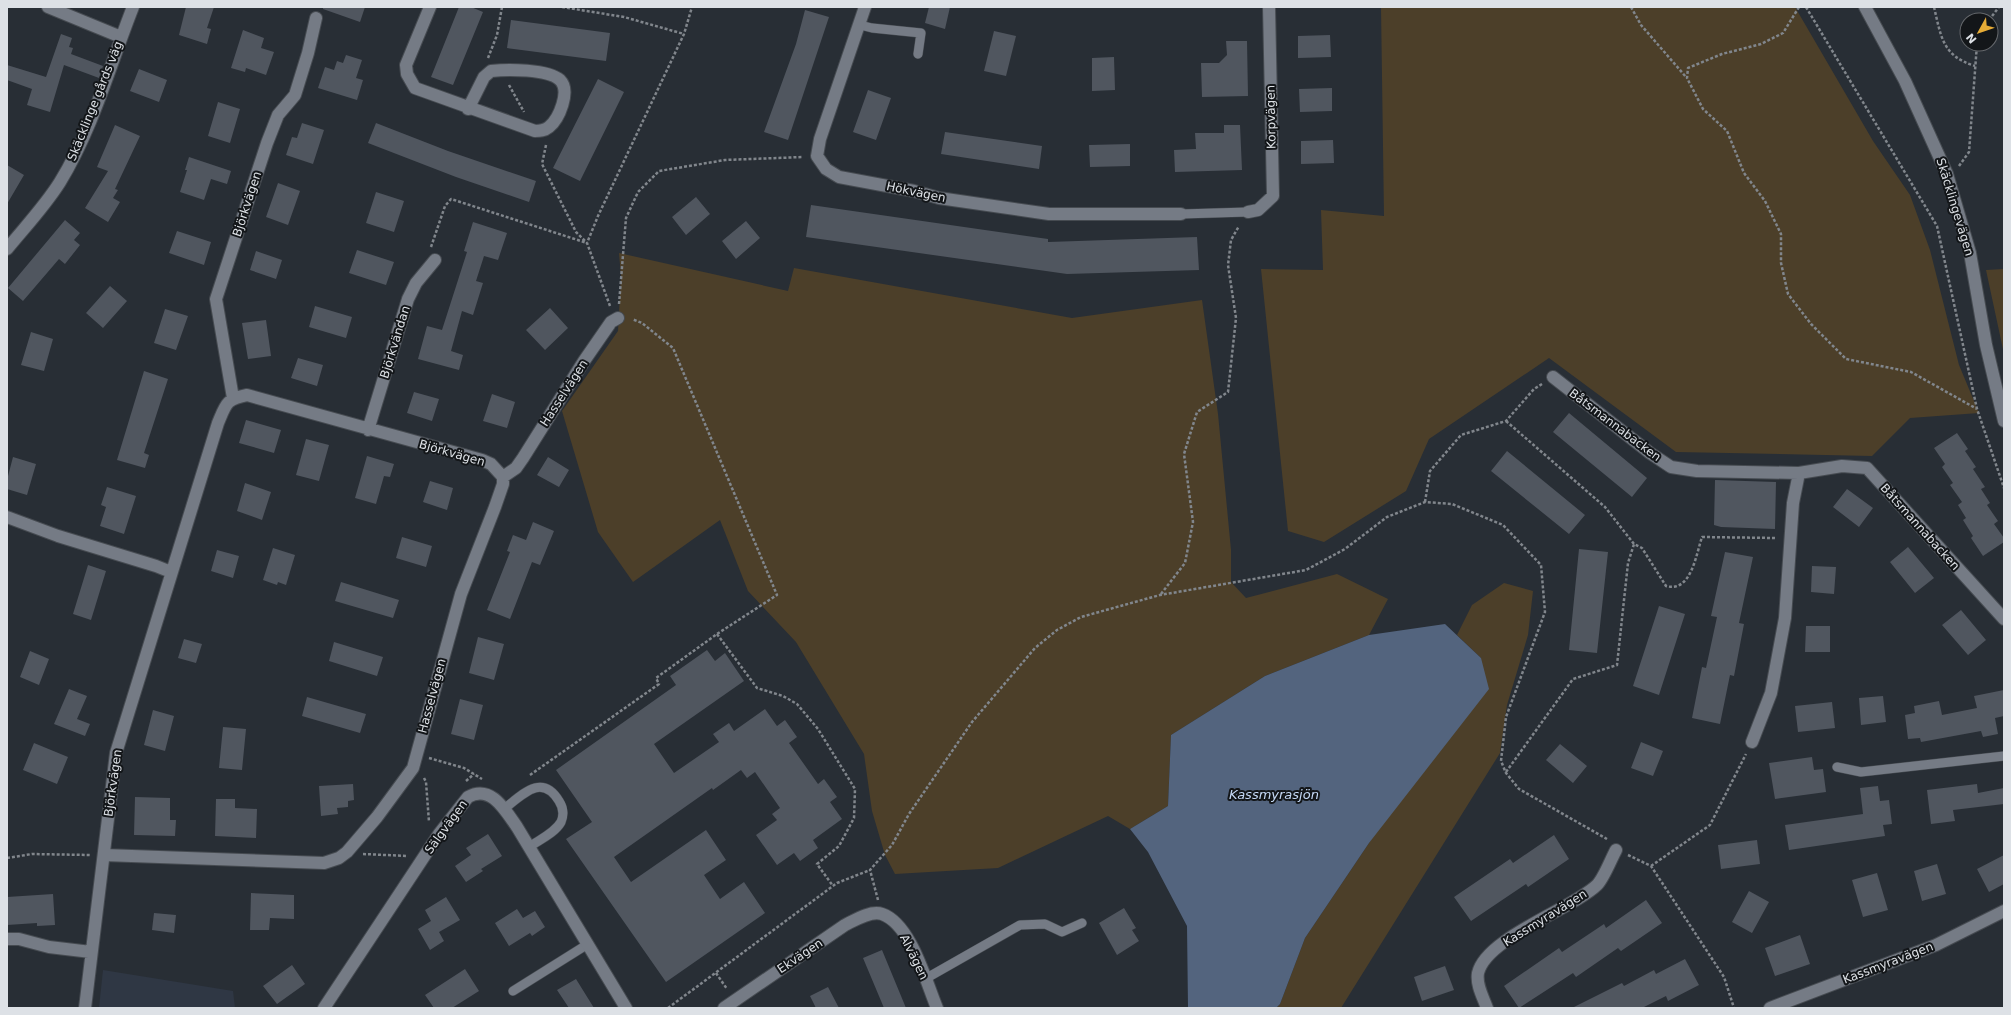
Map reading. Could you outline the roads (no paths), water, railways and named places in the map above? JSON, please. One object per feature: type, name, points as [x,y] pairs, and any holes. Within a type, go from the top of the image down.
[{"type":"street","points":[[48,7],[121,37]]},
{"type":"street","name":"Skäcklinge gårds väg","points":[[8,248],[44,204],[70,164],[89,122],[133,7]]},
{"type":"street","points":[[430,7],[406,65],[406,74],[415,88],[468,109],[539,131],[553,123],[561,108],[565,89],[563,83],[555,76],[536,72],[497,70],[484,77],[468,109]]},
{"type":"street","points":[[860,25],[865,7]]},
{"type":"street","name":"Korpvägen","points":[[1248,212],[1258,210],[1273,196],[1269,7]]},
{"type":"street","name":"Skäcklingevägen","points":[[1865,7],[1905,81],[1947,174],[1970,253],[1986,345],[2004,421]]},
{"type":"street","name":"Björkvägen","points":[[233,398],[216,299],[267,143],[278,115],[295,95],[308,53],[316,18]]},
{"type":"street","name":"Hökvägen","points":[[860,25],[820,139],[817,156],[826,169],[839,177],[914,191],[946,199],[1049,214],[1180,214]]},
{"type":"street","name":"Björkvändan","points":[[368,430],[408,299],[416,283],[435,260]]},
{"type":"street","name":"Hasselvägen","points":[[104,855],[324,863],[336,860],[347,852],[377,817],[413,768],[461,594],[495,507],[503,484],[503,478],[516,468],[584,361],[611,322],[618,318]]},
{"type":"street","name":"Båtsmannabacken","points":[[1553,377],[1650,454],[1671,467],[1697,471],[1799,473],[1842,466],[1867,468],[2004,618]]},
{"type":"street","name":"Björkvägen","points":[[85,1008],[116,753],[171,572],[218,423],[226,404],[233,398],[247,395],[368,430],[482,460],[491,464],[503,478]]},
{"type":"street","points":[[1752,742],[1771,693],[1785,618],[1793,503],[1799,473]]},
{"type":"street","points":[[7,517],[58,536],[171,572]]},
{"type":"street","name":"Sälgvägen","points":[[324,1008],[439,834],[468,797],[474,793],[482,793],[497,799],[530,847],[626,1008]]},
{"type":"street","name":"Kassmyravägen","points":[[1487,1008],[1478,984],[1478,973],[1481,965],[1489,955],[1518,932],[1598,885],[1616,850]]},
{"type":"street","name":"Kassmyravägen","points":[[1770,1008],[1936,945],[2004,911]]},
{"type":"street","name":"Alvägen","points":[[882,914],[896,922],[908,939],[937,1008]]},
{"type":"street","name":"Ekvägen","points":[[724,1008],[845,925],[863,916],[882,914]]},
{"type":"street","points":[[7,938],[19,939],[49,947],[91,952]]},
{"type":"lane","points":[[860,25],[872,28],[921,33],[918,54]]},
{"type":"lane","points":[[1180,214],[1248,212]]},
{"type":"lane","points":[[1836,767],[1861,772],[2004,756]]},
{"type":"lane","points":[[504,809],[531,789],[540,786],[549,789],[556,796],[561,804],[563,814],[561,822],[555,830],[530,847]]},
{"type":"lane","points":[[925,978],[1020,925],[1045,924],[1062,932],[1082,923]]},
{"type":"lane","points":[[513,991],[588,944]]},
{"type":"water","name":"Kassmyrasjön","points":[[1445,624],[1481,658],[1489,689],[1369,843],[1305,938],[1280,1004],[1276,1008],[1188,1008],[1187,926],[1148,852],[1130,829],[1168,806],[1171,735],[1265,676],[1369,635]]}]
